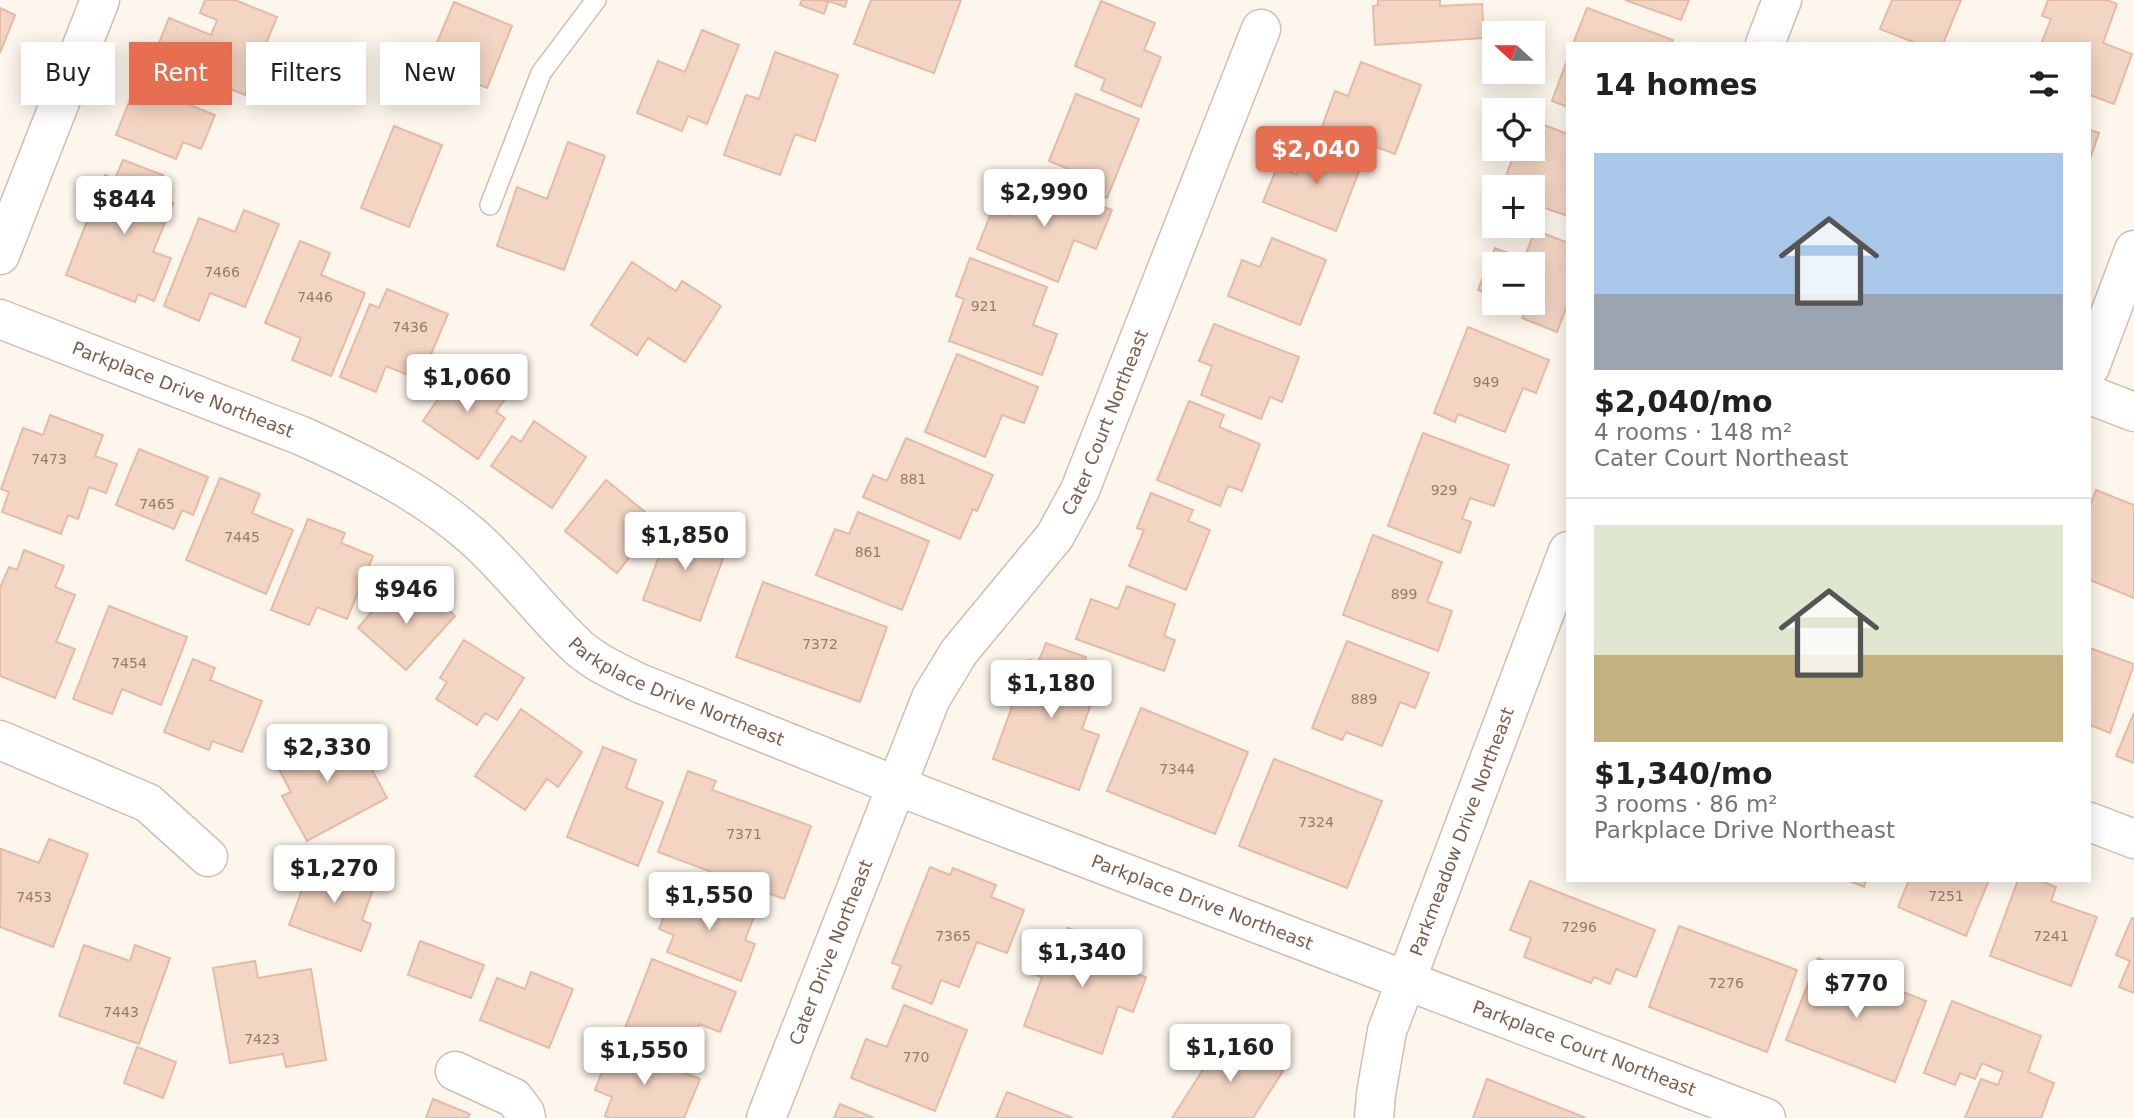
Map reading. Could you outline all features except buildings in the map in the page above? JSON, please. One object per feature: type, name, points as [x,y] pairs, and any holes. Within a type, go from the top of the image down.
[{"type":"street","points":[[0,255],[100,0]]},
{"type":"street","points":[[1766,42],[1782,0]]},
{"type":"street","name":"Cater Court Northeast","points":[[897,786],[931,698],[952,663],[1055,536],[1080,490],[1261,29]]},
{"type":"street","points":[[2091,364],[2134,250]]},
{"type":"street","name":"Parkplace Drive Northeast","points":[[0,319],[302,436],[347,456],[402,486],[444,513],[481,544],[580,649],[614,670],[897,786],[1405,981]]},
{"type":"street","points":[[2091,395],[2134,412]]},
{"type":"street","name":"Parkmeadow Drive Northeast","points":[[1374,1118],[1387,1031],[1405,981],[1556,618],[1566,562]]},
{"type":"street","points":[[0,740],[148,803],[208,857]]},
{"type":"street","name":"Cater Drive Northeast","points":[[766,1118],[897,786]]},
{"type":"street","points":[[2091,822],[2134,839]]},
{"type":"street","name":"Parkplace Court Northeast","points":[[1405,981],[1766,1118]]},
{"type":"street","points":[[455,1071],[514,1098],[526,1118]]},
{"type":"lane","points":[[490,205],[541,73],[596,0]]}]
